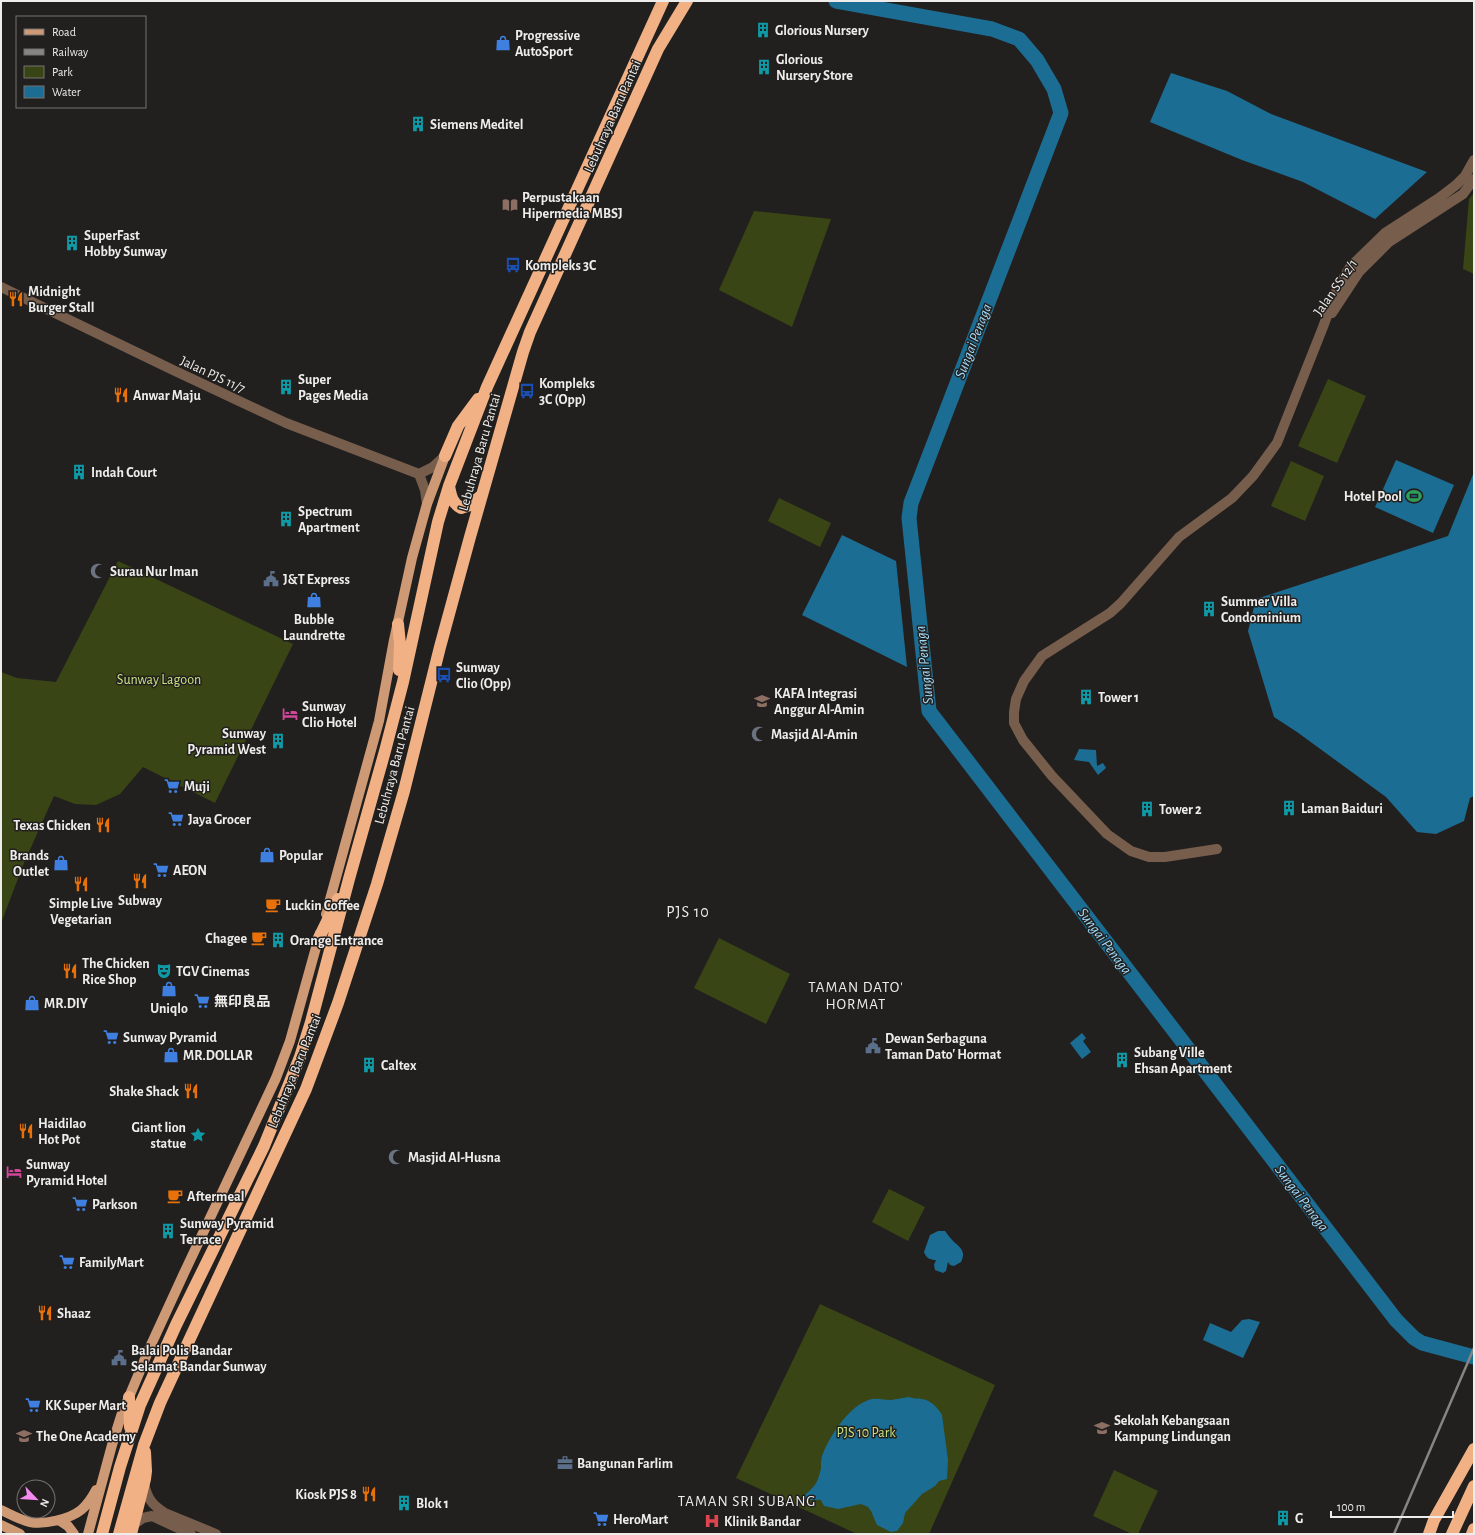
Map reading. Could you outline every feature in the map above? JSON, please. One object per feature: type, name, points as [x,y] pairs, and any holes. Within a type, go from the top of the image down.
[{"type":"highway","name":"Lebuhraya Baru Pantai","points":[[102,1534],[130,1434],[143,1399],[176,1325],[264,1146],[300,1056],[311,1022],[349,879],[377,782],[403,682],[433,545],[449,486],[488,387],[663,1]]},
{"type":"highway","name":"Lebuhraya Baru Pantai","points":[[119,1534],[144,1445],[160,1403],[306,1089],[338,1003],[377,884],[404,791],[442,640],[481,496],[530,332],[658,49],[687,1]]},
{"type":"highway","points":[[445,456],[458,426],[488,387]]},
{"type":"highway","points":[[449,486],[453,501],[461,508],[470,505],[481,496]]},
{"type":"highway","points":[[398,624],[400,644],[399,669],[403,682]]},
{"type":"highway","points":[[318,940],[349,879]]},
{"type":"highway","points":[[129,1397],[130,1434]]},
{"type":"highway","points":[[133,1529],[146,1471],[144,1445]]},
{"type":"highway","points":[[1429,1534],[1434,1520],[1474,1449]]},
{"type":"highway","points":[[1452,1534],[1474,1486]]},
{"type":"highway","points":[[1472,1534],[1474,1529]]},
{"type":"main road","points":[[88,1534],[112,1445],[129,1397],[185,1271],[276,1078],[294,1028],[379,721],[412,558],[427,504],[445,456]]},
{"type":"main road","points":[[1,1510],[30,1522],[49,1522],[59,1520],[80,1511],[91,1499],[102,1480]]},
{"type":"main road","points":[[59,1520],[68,1526],[74,1534]]},
{"type":"main road","points":[[1,1525],[20,1534]]},
{"type":"street","name":"Jalan SS 12/1","points":[[1323,327],[1337,290],[1350,267],[1385,233],[1439,198],[1456,185],[1465,176],[1474,160]]},
{"type":"street","name":"Jalan SS 12/1","points":[[1323,327],[1358,272],[1389,242],[1463,194],[1474,179]]},
{"type":"street","name":"Jalan PJS 11/7","points":[[1,287],[180,374],[286,423],[419,474]]},
{"type":"street","points":[[1217,849],[1165,858],[1149,857],[1131,851],[1107,834],[1052,776],[1022,740],[1014,723],[1016,699],[1024,681],[1042,656],[1110,613],[1121,603],[1179,537],[1232,498],[1253,476],[1277,443],[1323,327]]},
{"type":"street","points":[[427,504],[425,490],[419,474],[432,467],[445,456]]},
{"type":"street","points":[[144,1483],[146,1495],[152,1504],[165,1513],[216,1534]]},
{"type":"street","points":[[133,1529],[143,1518],[152,1516],[191,1534]]},
{"type":"green space","points":[[1474,193],[1474,274],[1463,269],[1469,199]]},
{"type":"green space","points":[[754,211],[831,219],[792,327],[719,290]]},
{"type":"green space","points":[[1328,379],[1366,396],[1337,463],[1298,446]]},
{"type":"green space","points":[[1291,461],[1324,476],[1305,521],[1271,506]]},
{"type":"green space","points":[[779,498],[831,523],[820,547],[768,521]]},
{"type":"green space","name":"Sunway Lagoon","points":[[118,561],[293,644],[215,803],[143,767],[120,794],[96,805],[75,804],[54,796],[24,863],[1,923],[1,672],[17,678],[56,682]]},
{"type":"green space","points":[[719,938],[790,974],[766,1024],[694,988]]},
{"type":"green space","points":[[889,1189],[925,1207],[908,1241],[872,1222]]},
{"type":"green space","name":"PJS 10 Park","points":[[820,1304],[995,1385],[929,1534],[857,1534],[736,1478]]},
{"type":"green space","points":[[1114,1470],[1158,1491],[1138,1534],[1132,1534],[1093,1516]]},
{"type":"water","points":[[1171,73],[1227,91],[1271,114],[1427,172],[1375,219],[1303,182],[1242,160],[1150,122]]},
{"type":"water","name":"Hotel Pool","points":[[1396,460],[1454,485],[1433,533],[1375,507]]},
{"type":"water","points":[[1474,472],[1474,796],[1470,798],[1464,821],[1436,834],[1417,832],[1386,797],[1274,717],[1248,631],[1256,599],[1448,536]]},
{"type":"water","points":[[842,535],[896,561],[907,667],[802,615]]},
{"type":"water","points":[[1079,749],[1096,750],[1097,766],[1103,763],[1106,768],[1098,775],[1089,762],[1074,760]]},
{"type":"water","points":[[1082,1033],[1086,1038],[1083,1041],[1091,1052],[1082,1059],[1070,1043]]},
{"type":"water","points":[[938,1231],[945,1231],[961,1248],[963,1253],[961,1262],[954,1266],[950,1265],[948,1262],[946,1271],[943,1273],[935,1270],[934,1265],[936,1260],[928,1258],[924,1252],[930,1235]]},
{"type":"water","points":[[1249,1319],[1260,1322],[1243,1358],[1203,1340],[1210,1323],[1231,1332],[1242,1320]]},
{"type":"water","points":[[909,1397],[928,1401],[936,1407],[942,1415],[948,1460],[947,1479],[939,1481],[935,1486],[922,1494],[905,1513],[903,1523],[897,1531],[891,1532],[877,1525],[868,1507],[861,1504],[838,1509],[824,1506],[821,1500],[804,1500],[804,1496],[813,1487],[819,1477],[822,1457],[830,1439],[842,1422],[856,1407],[872,1399],[891,1400]]},
{"type":"waterway","name":"Sungai Penaga","points":[[836,1],[992,29],[1019,39],[1037,60],[1054,89],[1061,113],[911,503],[909,518],[929,711],[1396,1320],[1414,1338],[1422,1343],[1474,1357]]},
{"type":"railway","points":[[1394,1534],[1474,1348]]},
{"type":"place","name":"Glorious Nursery","points":[[763,30]]},
{"type":"place","name":"Progressive AutoSport","points":[[503,43]]},
{"type":"place","name":"Glorious Nursery Store","points":[[764,67]]},
{"type":"place","name":"Siemens Meditel","points":[[418,124]]},
{"type":"place","name":"Perpustakaan Hipermedia MBSJ","points":[[510,205]]},
{"type":"place","name":"SuperFast Hobby Sunway","points":[[72,243]]},
{"type":"place","name":"Kompleks 3C","points":[[513,265]]},
{"type":"place","name":"Midnight Burger Stall","points":[[16,299]]},
{"type":"place","name":"Super Pages Media","points":[[286,387]]},
{"type":"place","name":"Kompleks 3C (Opp)","points":[[527,391]]},
{"type":"place","name":"Anwar Maju","points":[[121,395]]},
{"type":"place","name":"Indah Court","points":[[79,472]]},
{"type":"place","name":"Hotel Pool","points":[[1414,496]]},
{"type":"place","name":"Spectrum Apartment","points":[[286,519]]},
{"type":"place","name":"Surau Nur Iman","points":[[98,571]]},
{"type":"place","name":"J&T Express","points":[[271,579]]},
{"type":"place","name":"Bubble Laundrette","points":[[314,600]]},
{"type":"place","name":"Summer Villa Condominium","points":[[1209,609]]},
{"type":"place","name":"Sunway Clio (Opp)","points":[[444,675]]},
{"type":"place","name":"Tower 1","points":[[1086,697]]},
{"type":"place","name":"KAFA Integrasi Anggur Al-Amin","points":[[762,701]]},
{"type":"place","name":"Sunway Clio Hotel","points":[[290,714]]},
{"type":"place","name":"Masjid Al-Amin","points":[[759,734]]},
{"type":"place","name":"Sunway Pyramid West","points":[[278,741]]},
{"type":"place","name":"Muji","points":[[172,786]]},
{"type":"place","name":"Laman Baiduri","points":[[1289,808]]},
{"type":"place","name":"Tower 2","points":[[1147,809]]},
{"type":"place","name":"Jaya Grocer","points":[[176,819]]},
{"type":"place","name":"Texas Chicken","points":[[103,825]]},
{"type":"place","name":"Popular","points":[[267,855]]},
{"type":"place","name":"Brands Outlet","points":[[61,863]]},
{"type":"place","name":"AEON","points":[[161,870]]},
{"type":"place","name":"Subway","points":[[140,881]]},
{"type":"place","name":"Simple Live Vegetarian","points":[[81,884]]},
{"type":"place","name":"Luckin Coffee","points":[[273,905]]},
{"type":"place","name":"Chagee","points":[[259,938]]},
{"type":"place","name":"Orange Entrance","points":[[278,940]]},
{"type":"place","name":"The Chicken Rice Shop","points":[[70,971]]},
{"type":"place","name":"TGV Cinemas","points":[[164,971]]},
{"type":"place","name":"Uniqlo","points":[[169,989]]},
{"type":"place","name":"無印良品","points":[[202,1001]]},
{"type":"place","name":"MR.DIY","points":[[32,1003]]},
{"type":"place","name":"Sunway Pyramid","points":[[111,1037]]},
{"type":"place","name":"Dewan Serbaguna Taman Dato' Hormat","points":[[873,1046]]},
{"type":"place","name":"MR.DOLLAR","points":[[171,1055]]},
{"type":"place","name":"Subang Ville Ehsan Apartment","points":[[1122,1060]]},
{"type":"place","name":"Caltex","points":[[369,1065]]},
{"type":"place","name":"Shake Shack","points":[[191,1091]]},
{"type":"place","name":"Haidilao Hot Pot","points":[[26,1131]]},
{"type":"place","name":"Giant lion statue","points":[[198,1135]]},
{"type":"place","name":"Masjid Al-Husna","points":[[396,1157]]},
{"type":"place","name":"Sunway Pyramid Hotel","points":[[14,1172]]},
{"type":"place","name":"Aftermeal","points":[[175,1196]]},
{"type":"place","name":"Parkson","points":[[80,1204]]},
{"type":"place","name":"Sunway Pyramid Terrace","points":[[168,1231]]},
{"type":"place","name":"FamilyMart","points":[[67,1262]]},
{"type":"place","name":"Shaaz","points":[[45,1313]]},
{"type":"place","name":"Balai Polis Bandar Selamat Bandar Sunway","points":[[119,1358]]},
{"type":"place","name":"KK Super Mart","points":[[33,1405]]},
{"type":"place","name":"Sekolah Kebangsaan Kampung Lindungan","points":[[1102,1428]]},
{"type":"place","name":"The One Academy","points":[[24,1436]]},
{"type":"place","name":"Bangunan Farlim","points":[[565,1463]]},
{"type":"place","name":"Kiosk PJS 8","points":[[369,1494]]},
{"type":"place","name":"Blok 1","points":[[404,1503]]},
{"type":"place","name":"G","points":[[1283,1518]]},
{"type":"place","name":"HeroMart","points":[[601,1519]]},
{"type":"place","name":"Klinik Bandar","points":[[712,1521]]},
{"type":"district","name":"PJS 10","points":[[688,911]]},
{"type":"district","name":"TAMAN DATO' HORMAT","points":[[856,996]]},
{"type":"district","name":"TAMAN SRI SUBANG","points":[[747,1501]]}]
